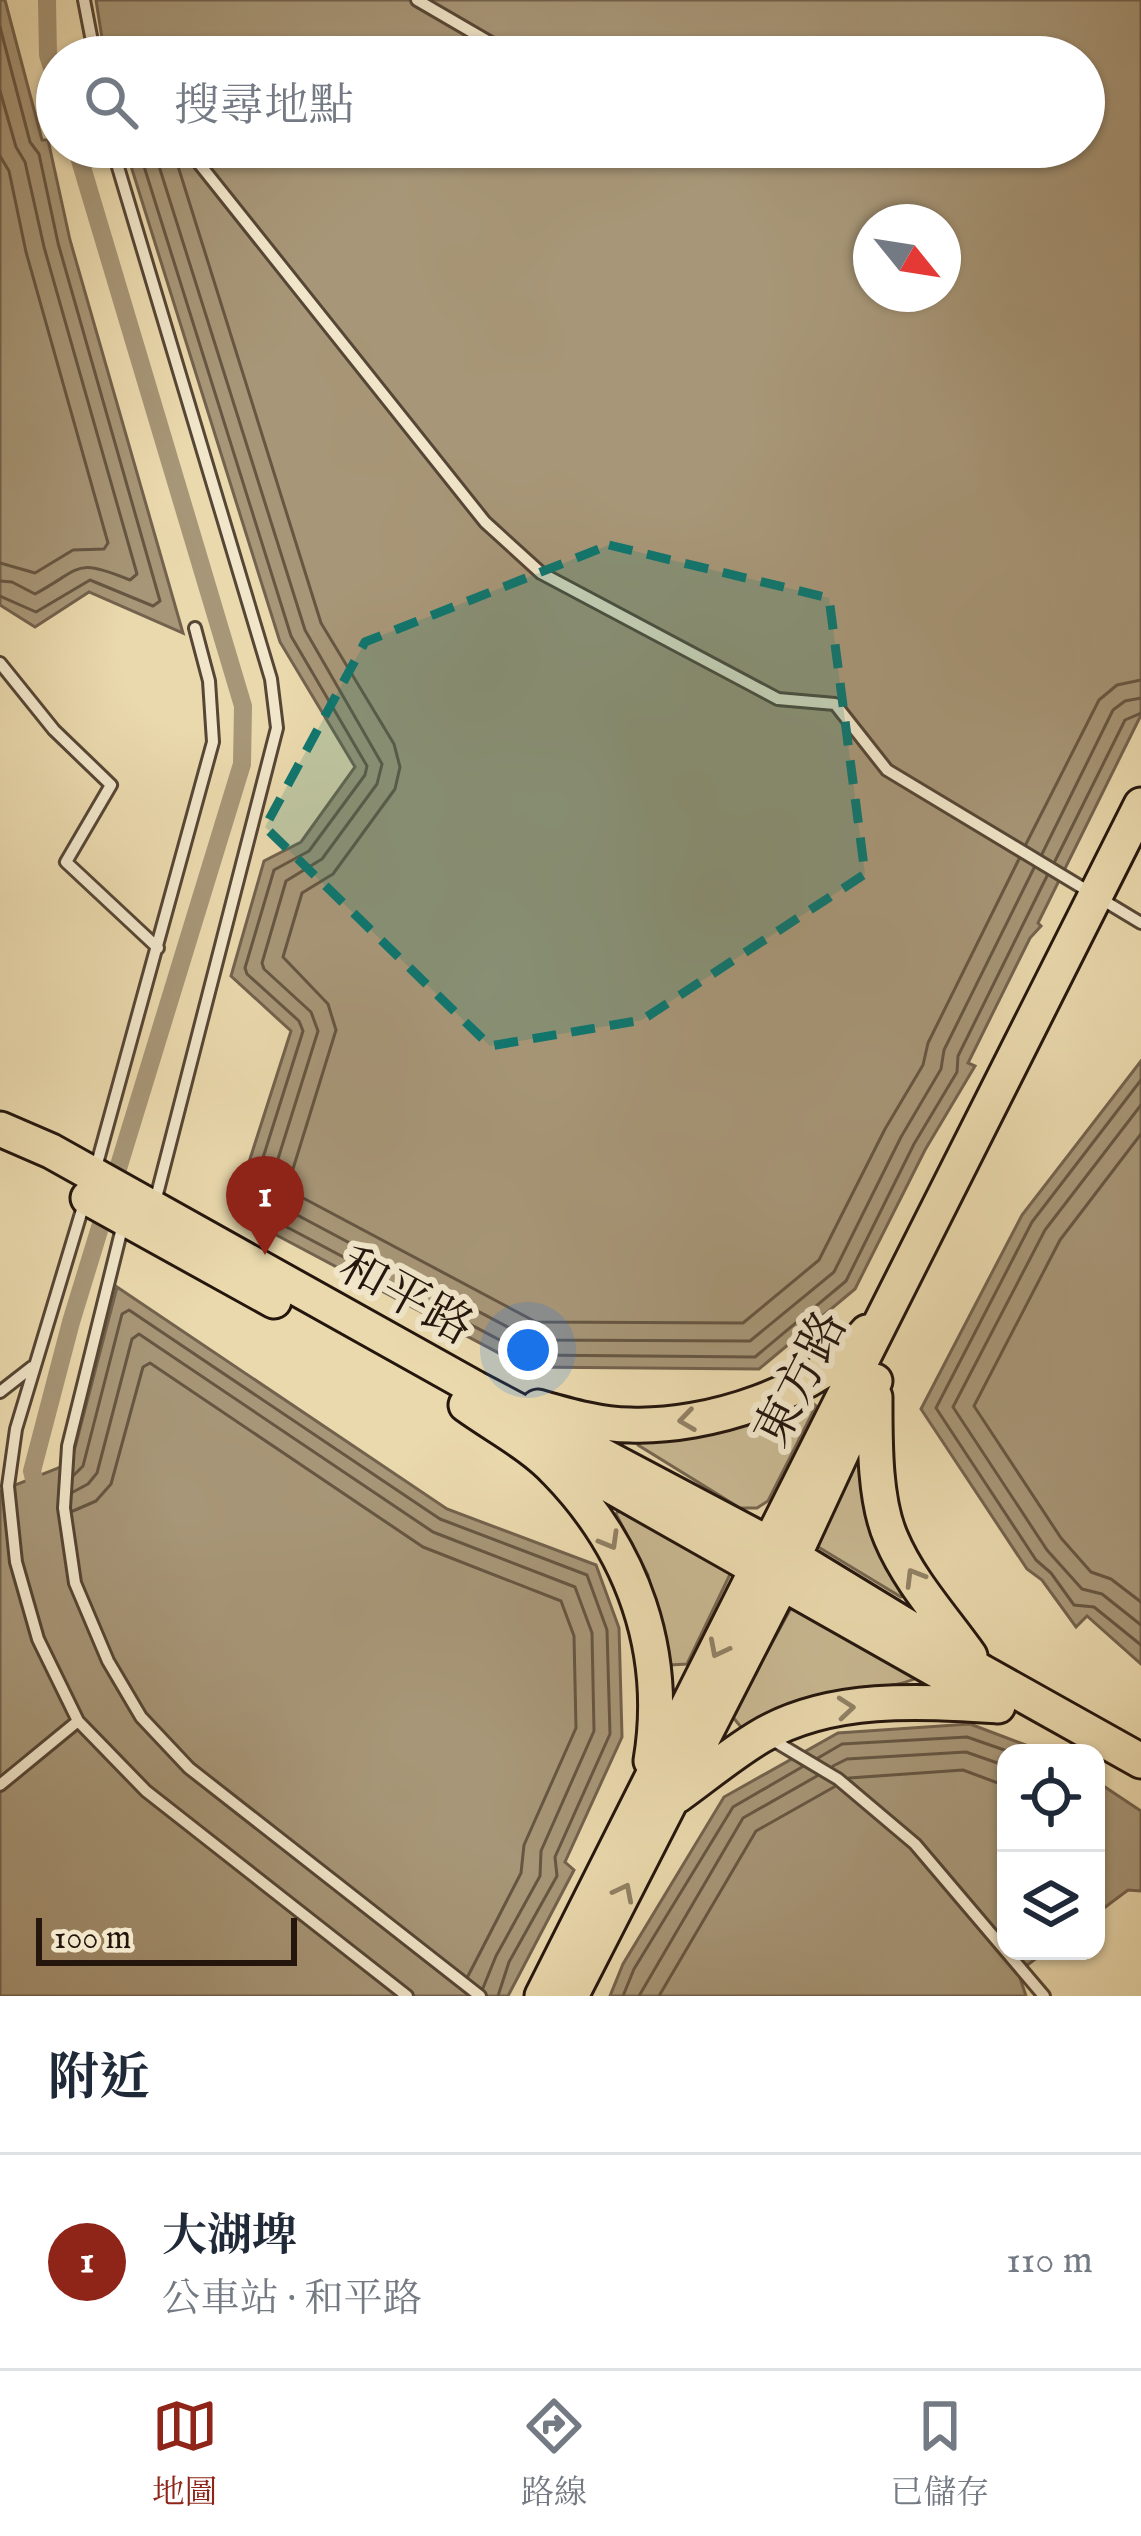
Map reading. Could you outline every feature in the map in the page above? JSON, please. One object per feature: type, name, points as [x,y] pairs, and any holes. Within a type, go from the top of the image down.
[{"type":"main road","name":"東方路","points":[[571,1996],[657,1798],[775,1562],[892,1304],[1116,907],[1141,805]]},
{"type":"main road","name":"東方路","points":[[775,1562],[875,1380],[1116,907],[1141,848]]},
{"type":"main road","name":"和平路","points":[[0,1129],[51,1151],[113,1200]]},
{"type":"main road","name":"和平路","points":[[0,1151],[113,1200],[1141,1761]]},
{"type":"main road","points":[[470,1397],[628,1426],[691,1420],[731,1411],[805,1382],[859,1343],[892,1304]]},
{"type":"main road","points":[[875,1380],[874,1453],[889,1536],[927,1598],[982,1672]]},
{"type":"main road","points":[[470,1397],[554,1468],[606,1531],[640,1600],[656,1677],[657,1798]]},
{"type":"main road","name":"和平路","points":[[775,1562],[998,1706],[1077,1744]]},
{"type":"main road","points":[[657,1798],[763,1735],[829,1708],[934,1702],[998,1706]]},
{"type":"main road","name":"和平路","points":[[1105,1758],[1141,1777]]},
{"type":"main road","name":"東方路","points":[[542,1996],[657,1798]]},
{"type":"lane","points":[[84,0],[92,36]]},
{"type":"lane","points":[[417,0],[479,36]]},
{"type":"lane","points":[[118,168],[271,679],[277,728],[113,1200],[35,1365],[16,1429],[8,1486],[16,1562],[38,1639],[78,1720],[146,1791],[407,1996]]},
{"type":"lane","points":[[203,168],[485,521],[541,574],[778,699],[835,704],[887,770],[1116,907]]},
{"type":"lane","points":[[195,628],[209,680],[213,742],[158,948],[68,1446],[64,1508],[75,1582],[108,1661],[141,1717],[189,1768],[480,1996]]},
{"type":"lane","points":[[0,663],[54,730],[111,785],[66,862],[158,948]]},
{"type":"lane","points":[[0,1391],[35,1365]]},
{"type":"lane","points":[[0,1786],[78,1720]]},
{"type":"lane","points":[[763,1735],[838,1780],[915,1844],[1044,1996]]},
{"type":"highlighted area","points":[[609,545],[829,598],[865,874],[642,1020],[490,1046],[265,827],[365,642]]},
{"type":"shaded area","points":[[805,1397],[816,1406],[768,1501],[757,1508],[740,1508],[638,1445],[637,1436]]},
{"type":"shaded area","points":[[862,1463],[913,1592],[901,1597],[810,1542],[849,1464]]},
{"type":"shaded area","points":[[625,1503],[735,1564],[687,1664],[670,1665],[664,1656],[648,1575],[616,1514]]},
{"type":"shaded area","points":[[796,1599],[924,1673],[904,1682],[812,1698],[745,1732],[732,1716]]},
{"type":"water","points":[[0,0],[5,0],[36,117],[36,168],[54,168],[70,240],[183,633],[89,592],[35,627],[0,605]]},
{"type":"water","points":[[96,0],[1141,0],[1141,715],[1038,923],[1041,926],[1030,938],[968,1063],[975,1066],[925,1150],[855,1289],[759,1369],[525,1367],[233,1212],[291,1031],[231,976],[264,861],[301,842],[355,767],[280,642],[132,168],[1105,168],[1105,36],[102,36]]},
{"type":"water","points":[[1141,1061],[1141,1664],[1087,1616],[1076,1627],[1042,1580],[1027,1569],[921,1409],[1022,1215]]},
{"type":"water","points":[[117,1287],[447,1509],[596,1565],[619,1628],[622,1737],[565,1862],[574,1870],[508,1996],[0,1996],[0,1491],[71,1463]]},
{"type":"water","points":[[970,1724],[1023,1744],[997,1744],[997,1960],[1034,1960],[1018,1972],[1026,1996],[610,1996],[623,1964],[724,1797],[838,1733]]},
{"type":"water","points":[[1105,1787],[1141,1811],[1141,1891],[1128,1890],[1105,1907]]},
{"type":"waterway","points":[[47,0],[48,36]]},
{"type":"waterway","points":[[39,1498],[32,1471],[71,1322],[242,764],[243,706],[82,168]]},
{"type":"place","name":"大湖埤","points":[[265,1255]]}]
